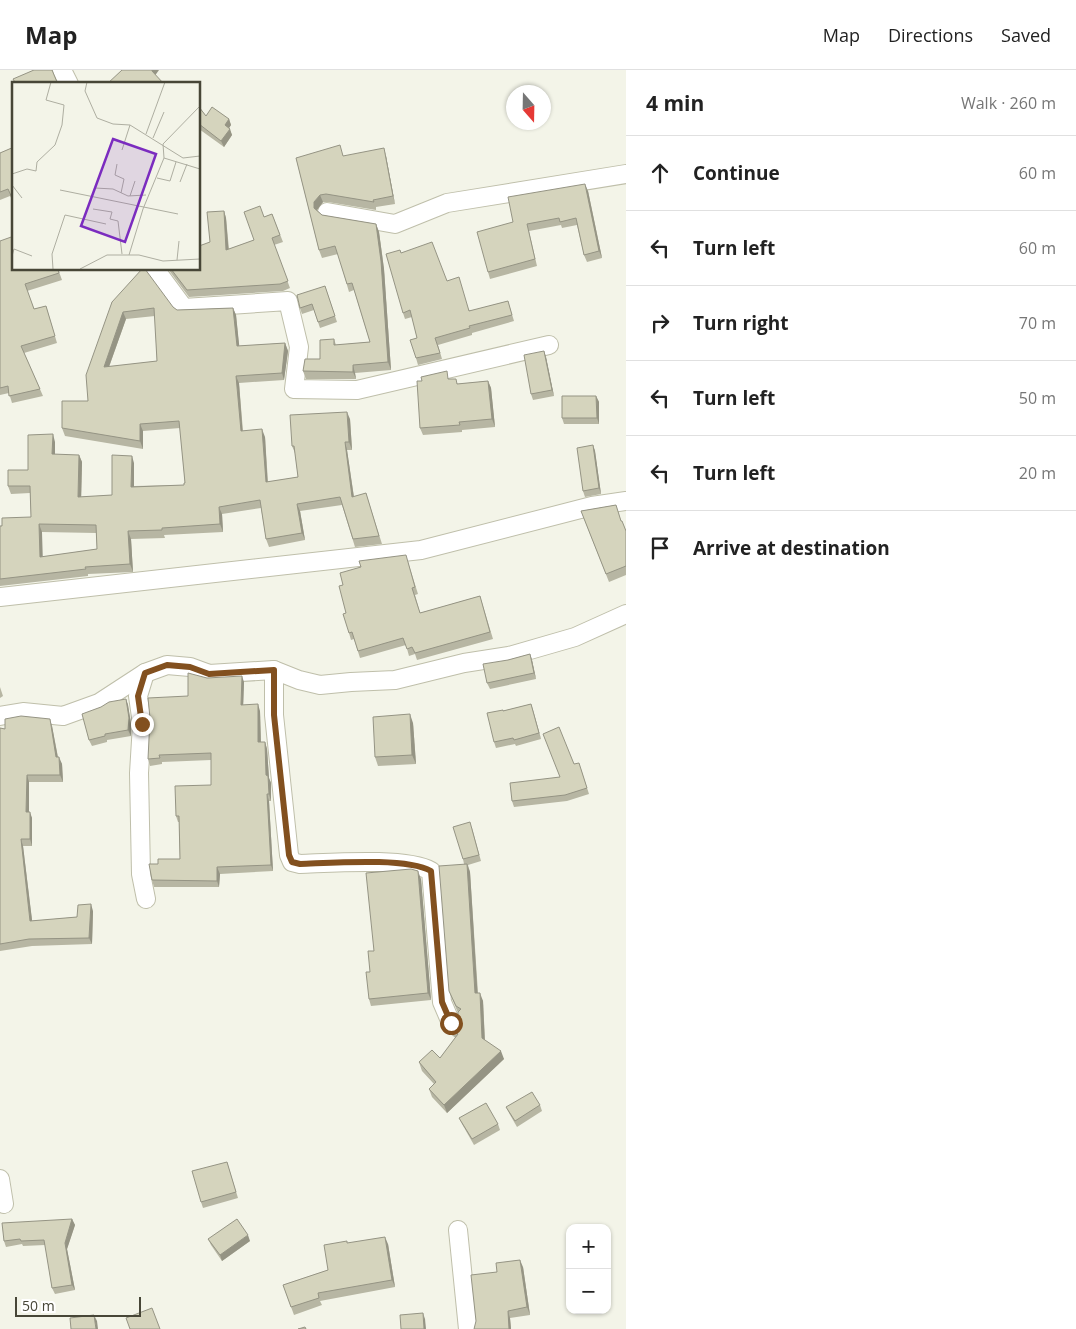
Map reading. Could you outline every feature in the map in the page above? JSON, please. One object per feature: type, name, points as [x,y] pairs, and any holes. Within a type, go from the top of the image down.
[{"type":"street","points":[[62,70],[69,82]]},
{"type":"street","points":[[326,212],[395,224],[447,203],[626,174]]},
{"type":"street","points":[[156,270],[184,308],[288,300],[299,346],[294,389],[357,390],[549,345]]},
{"type":"street","points":[[0,597],[421,550],[592,506],[626,501]]},
{"type":"street","points":[[0,716],[23,712],[63,716],[99,703],[145,673],[167,665],[190,667],[209,674],[274,670],[299,680],[320,685],[394,680],[464,663],[508,656],[566,640],[626,614]]},
{"type":"street","points":[[274,670],[274,715],[289,855],[292,862],[300,864],[357,862],[408,864],[431,871],[442,1002],[451,1023]]},
{"type":"street","points":[[145,673],[138,696],[142,724],[139,773],[141,874],[146,899]]},
{"type":"street","points":[[0,1179],[4,1204]]},
{"type":"street","points":[[458,1230],[468,1329]]},
{"type":"building","points":[[34,70],[52,70],[57,82],[15,82],[13,79]]},
{"type":"building","points":[[122,70],[152,70],[162,82],[109,82]]},
{"type":"building","points":[[212,107],[229,119],[225,125],[230,129],[221,141],[200,125],[200,108],[206,116]]},
{"type":"building","points":[[340,145],[343,156],[384,148],[393,196],[373,200],[374,202],[326,194],[320,195],[314,202],[314,208],[322,215],[376,224],[381,261],[388,362],[353,365],[353,372],[303,371],[305,359],[320,359],[320,340],[334,339],[334,345],[370,342],[352,283],[347,284],[335,246],[319,250],[296,158]]},
{"type":"building","points":[[12,148],[12,198],[8,189],[0,192],[0,153]]},
{"type":"building","points":[[585,184],[599,251],[584,255],[576,218],[560,222],[559,218],[527,224],[535,259],[488,272],[477,232],[513,222],[508,197]]},
{"type":"building","points":[[260,206],[264,217],[272,214],[280,235],[272,238],[288,281],[280,284],[187,290],[172,270],[200,270],[200,246],[210,242],[207,212],[224,211],[226,250],[254,240],[244,212]]},
{"type":"building","points":[[12,237],[12,270],[58,270],[59,273],[25,284],[34,309],[46,306],[55,336],[21,346],[40,389],[9,396],[8,386],[0,388],[0,241]]},
{"type":"building","points":[[432,242],[447,281],[459,277],[469,311],[508,301],[512,315],[469,326],[470,328],[435,338],[440,353],[416,358],[410,340],[417,338],[410,310],[403,313],[386,254],[400,250],[401,253]]},
{"type":"building","points":[[141,270],[146,270],[177,310],[233,308],[237,346],[285,343],[282,373],[236,376],[241,431],[262,429],[266,482],[298,477],[294,446],[292,446],[290,415],[347,412],[349,442],[345,442],[352,497],[366,493],[379,536],[353,539],[340,497],[297,504],[302,533],[266,539],[260,500],[219,507],[220,524],[162,528],[162,530],[128,531],[130,564],[85,567],[86,569],[0,579],[0,526],[2,526],[2,518],[31,517],[30,486],[8,486],[8,470],[28,470],[28,435],[53,434],[52,454],[79,455],[78,497],[112,495],[112,455],[132,456],[131,487],[184,485],[185,483],[179,421],[140,424],[140,441],[62,428],[62,401],[88,401],[86,375],[112,302]],"holes":[[[154,308],[157,361],[104,367],[123,312]],[[39,524],[96,525],[97,549],[40,557]]]},
{"type":"building","points":[[325,286],[335,316],[318,322],[312,304],[300,308],[297,295]]},
{"type":"building","points":[[544,351],[552,390],[531,394],[524,355]]},
{"type":"building","points":[[447,371],[448,379],[456,379],[457,384],[488,381],[492,419],[459,422],[460,425],[420,428],[417,381],[422,381],[421,377]]},
{"type":"building","points":[[562,396],[596,396],[597,418],[562,418]]},
{"type":"building","points":[[593,445],[599,488],[583,491],[577,448]]},
{"type":"building","points":[[616,505],[626,531],[626,566],[606,574],[581,511]]},
{"type":"building","points":[[406,555],[415,587],[412,588],[420,613],[480,596],[490,632],[415,653],[412,647],[407,649],[403,638],[358,651],[352,632],[349,633],[343,614],[346,613],[339,586],[343,585],[340,573],[361,567],[359,561]]},
{"type":"building","points":[[530,654],[534,673],[487,683],[483,664]]},
{"type":"building","points":[[188,673],[207,678],[242,676],[241,705],[258,704],[258,742],[265,742],[266,775],[268,776],[269,794],[267,794],[271,865],[217,867],[217,881],[152,880],[149,864],[158,864],[158,859],[180,859],[179,816],[176,816],[175,786],[211,785],[211,753],[159,755],[160,758],[148,759],[150,718],[148,698],[188,696]]},
{"type":"building","points":[[126,699],[129,718],[128,730],[105,734],[105,736],[89,740],[82,714],[109,702]]},
{"type":"building","points":[[531,704],[539,733],[514,740],[513,738],[494,742],[487,713]]},
{"type":"building","points":[[410,714],[412,755],[375,757],[373,717]]},
{"type":"building","points":[[21,716],[50,719],[56,757],[59,757],[60,775],[27,775],[26,812],[30,812],[30,839],[21,839],[30,921],[77,917],[78,905],[91,904],[89,938],[29,939],[0,944],[0,728],[5,729],[5,719]]},
{"type":"building","points":[[559,727],[574,764],[579,763],[587,788],[565,795],[512,801],[510,783],[560,777],[543,734]]},
{"type":"building","points":[[470,822],[479,855],[463,859],[453,827]]},
{"type":"building","points":[[467,864],[475,993],[480,993],[482,1038],[501,1051],[444,1105],[429,1089],[436,1082],[419,1062],[432,1050],[440,1058],[458,1034],[447,1026],[456,1022],[458,1012],[461,1009],[456,1006],[449,991],[439,866]]},
{"type":"building","points":[[411,869],[418,871],[428,993],[369,999],[366,972],[370,972],[368,951],[374,951],[366,873]]},
{"type":"building","points":[[532,1092],[540,1105],[515,1121],[506,1107]]},
{"type":"building","points":[[486,1103],[498,1124],[472,1139],[459,1118]]},
{"type":"building","points":[[227,1162],[236,1192],[201,1202],[192,1171]]},
{"type":"building","points":[[72,1219],[65,1243],[72,1285],[52,1288],[44,1240],[21,1241],[20,1239],[4,1241],[2,1223]]},
{"type":"building","points":[[237,1219],[248,1235],[220,1255],[208,1239]]},
{"type":"building","points":[[385,1237],[392,1280],[318,1293],[319,1298],[291,1307],[283,1285],[328,1270],[324,1245]]},
{"type":"building","points":[[520,1260],[527,1307],[508,1311],[509,1329],[474,1329],[476,1321],[471,1275],[497,1272],[496,1263]]},
{"type":"building","points":[[152,1308],[160,1329],[130,1329],[126,1318]]},
{"type":"building","points":[[423,1313],[424,1329],[401,1329],[400,1315]]},
{"type":"building","points":[[94,1315],[96,1329],[71,1329],[70,1318]]},
{"type":"route","points":[[142,724],[138,696],[145,673],[167,665],[190,667],[209,674],[274,670],[274,715],[289,855],[292,862],[300,864],[357,862],[408,864],[431,871],[442,1002],[451,1023]]}]
